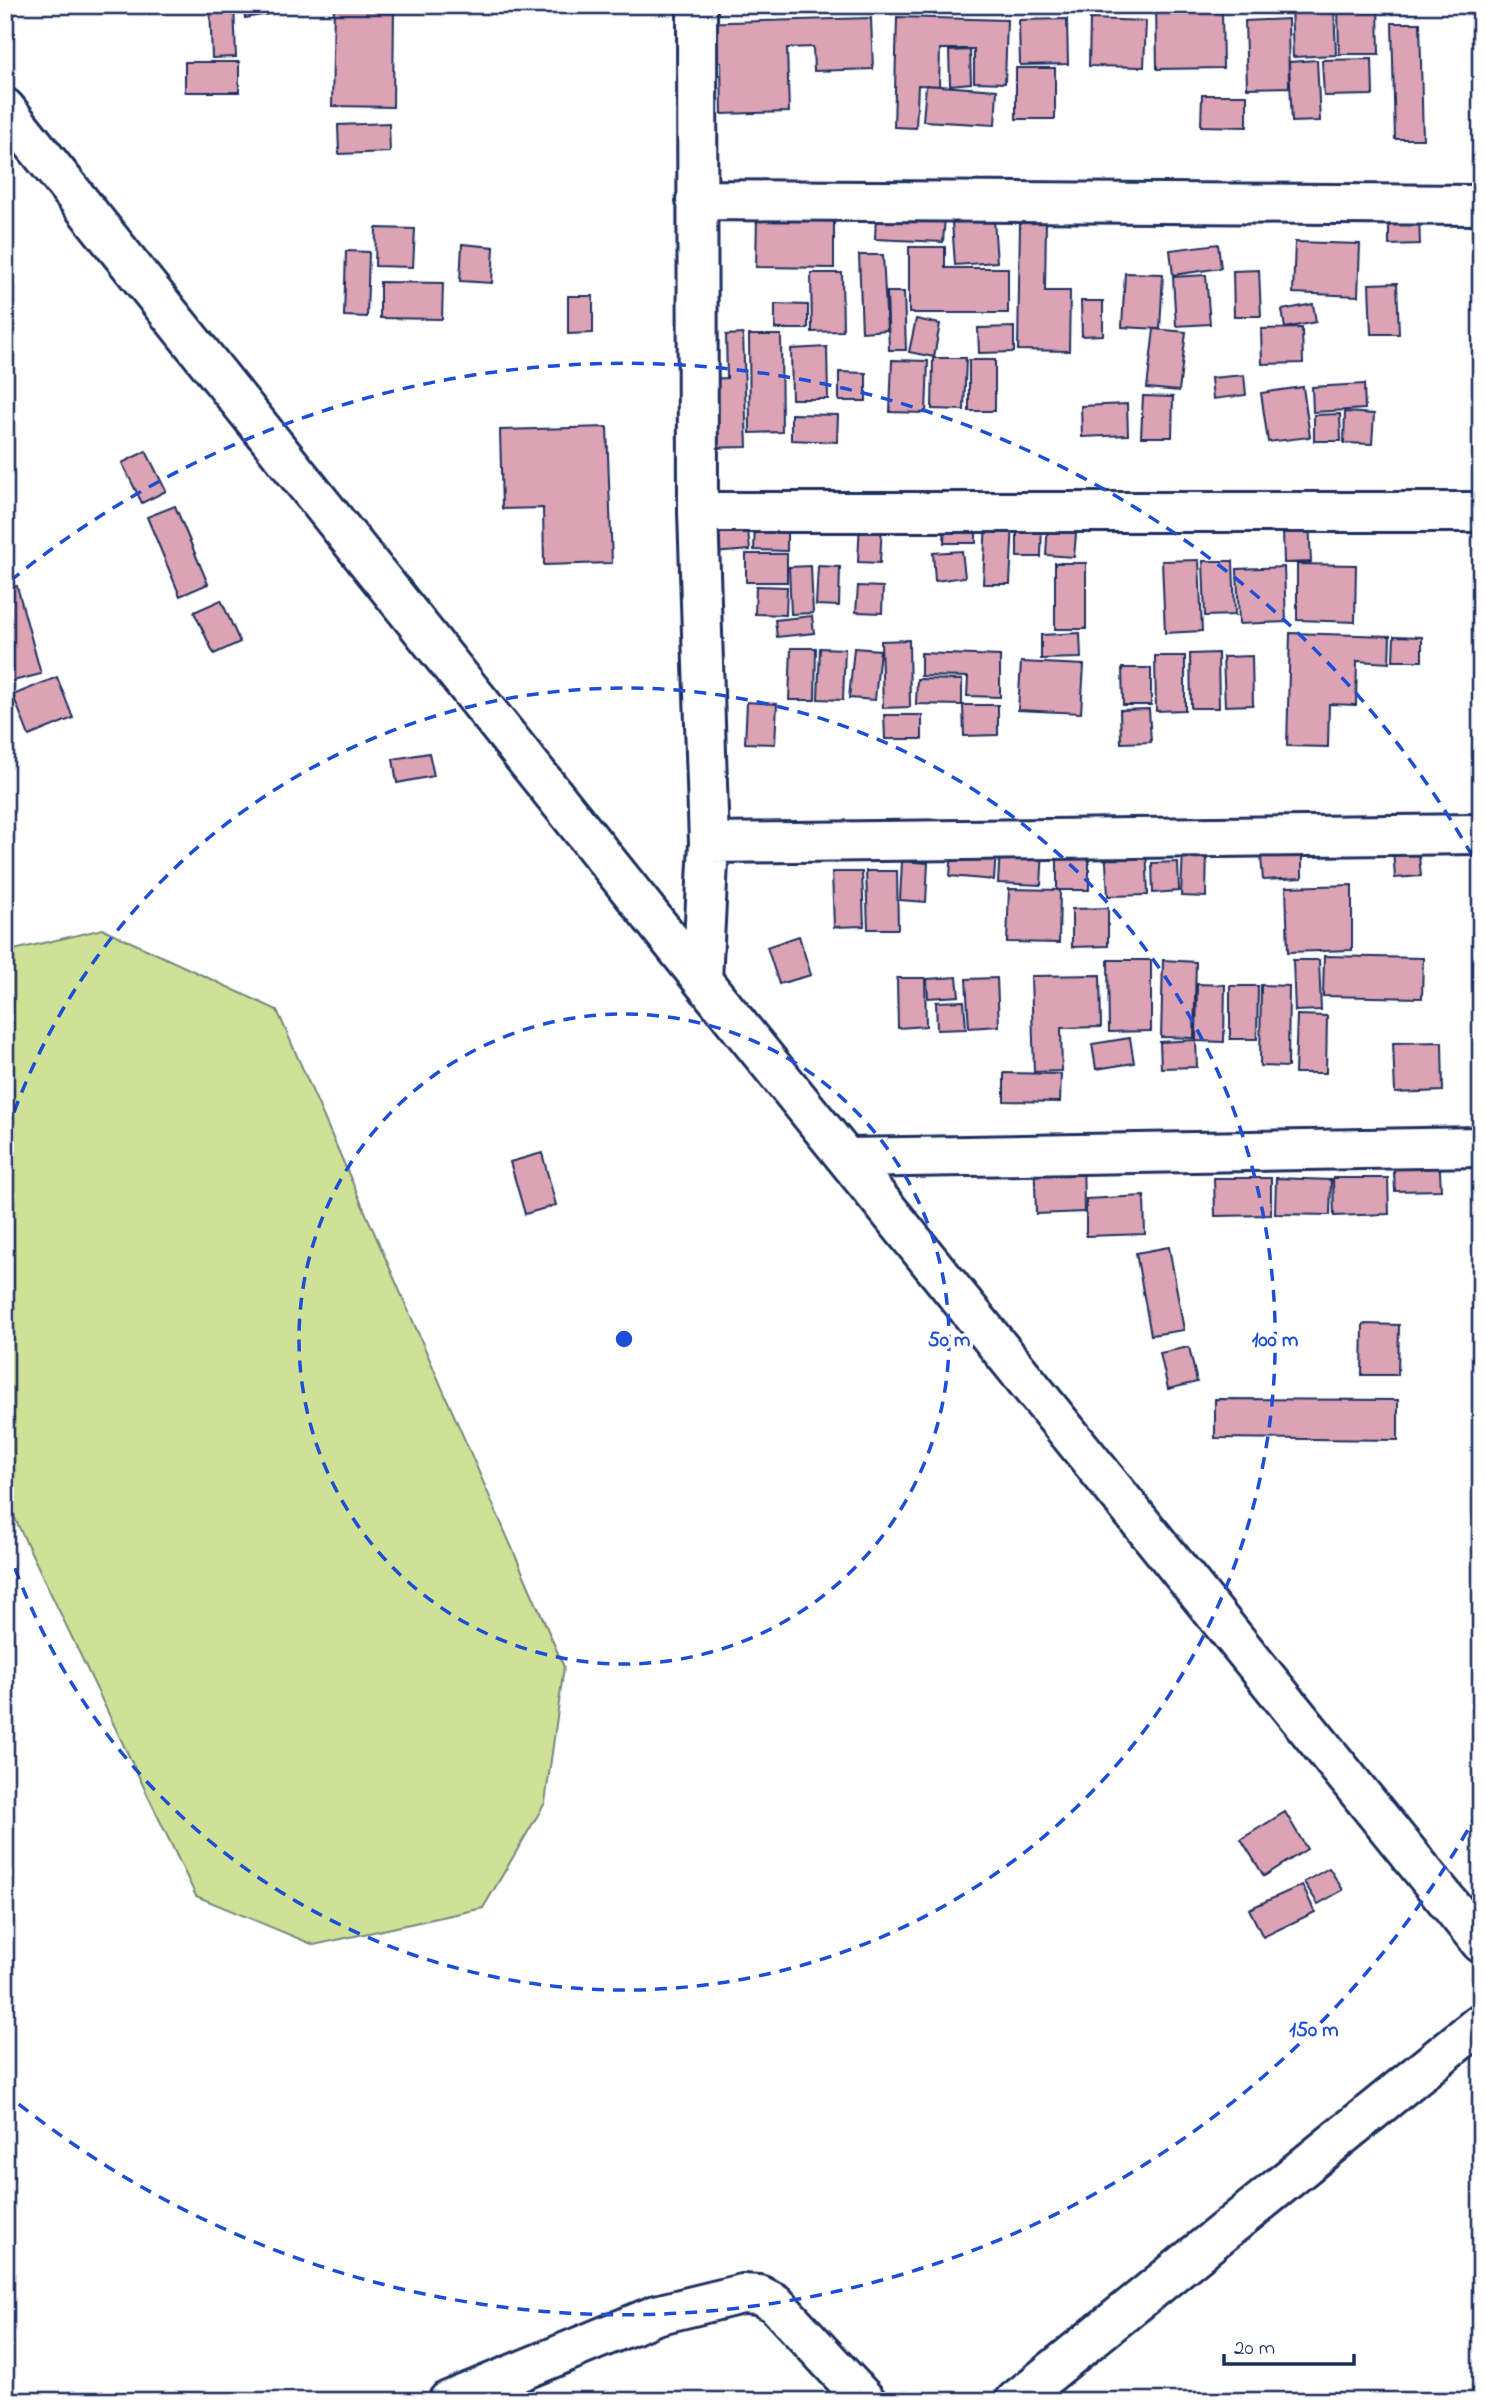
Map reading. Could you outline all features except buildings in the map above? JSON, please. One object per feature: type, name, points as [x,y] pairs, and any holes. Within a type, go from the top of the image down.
[{"type":"street","points":[[698,5],[698,512],[709,843],[702,980]]},
{"type":"street","points":[[5,108],[702,980],[1481,1943]]},
{"type":"street","points":[[696,200],[1481,205]]},
{"type":"street","points":[[698,512],[1481,512]]},
{"type":"street","points":[[709,843],[1481,834]]},
{"type":"street","points":[[847,1157],[1481,1147]]},
{"type":"street","points":[[1015,2401],[1481,2023]]},
{"type":"street","points":[[448,2401],[656,2315],[742,2294],[759,2295],[775,2303],[866,2401]]},
{"type":"green space","points":[[103,929],[277,1010],[564,1667],[545,1803],[483,1908],[314,1945],[196,1896],[5,1498],[5,952]]}]
